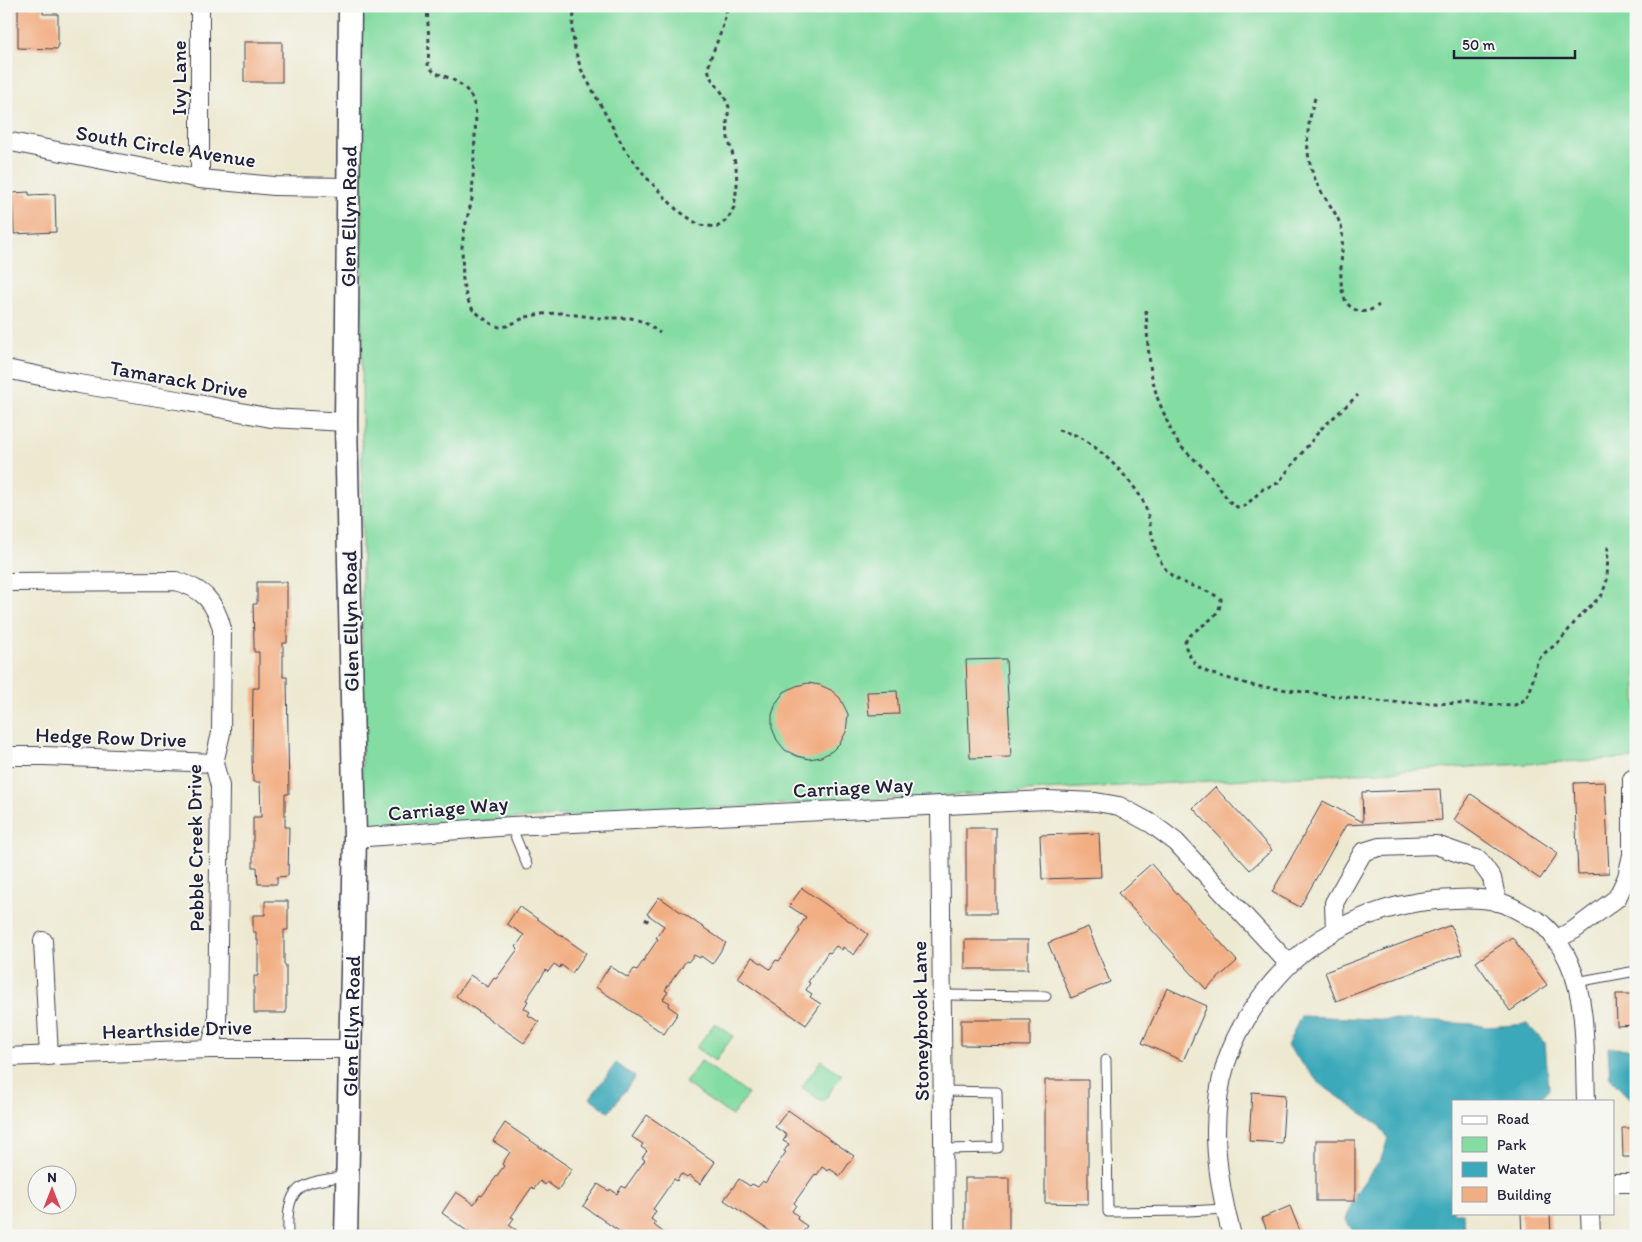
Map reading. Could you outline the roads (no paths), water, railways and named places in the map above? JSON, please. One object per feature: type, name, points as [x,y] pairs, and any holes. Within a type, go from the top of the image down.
[{"type":"street","name":"Ivy Lane","points":[[200,6],[200,179]]},
{"type":"street","name":"Glen Ellyn Road","points":[[346,1236],[355,838],[346,422],[350,6]]},
{"type":"street","name":"South Circle Avenue","points":[[6,141],[200,179],[274,186],[348,186]]},
{"type":"street","name":"Tamarack Drive","points":[[6,369],[271,418],[346,422]]},
{"type":"street","name":"Pebble Creek Drive","points":[[6,582],[176,581],[203,592],[218,614],[222,629],[221,733],[214,763],[220,786],[217,1023],[210,1049]]},
{"type":"street","name":"Hedge Row Drive","points":[[6,756],[214,763]]},
{"type":"street","points":[[1555,940],[1574,930],[1617,898],[1627,877],[1632,854],[1634,837],[1632,779]]},
{"type":"street","name":"Carriage Way","points":[[355,838],[511,826],[940,805],[1072,800],[1119,806],[1152,824],[1176,842],[1289,964]]},
{"type":"street","name":"Stoneybrook Lane","points":[[940,805],[944,1236]]},
{"type":"street","points":[[1335,931],[1334,903],[1363,852],[1379,847],[1436,845],[1479,860],[1492,878],[1497,902]]},
{"type":"street","points":[[1232,1236],[1225,1209],[1216,1148],[1218,1101],[1226,1063],[1243,1023],[1254,1005],[1289,964],[1320,939],[1354,920],[1391,907],[1431,899],[1479,898],[1497,902],[1520,911],[1543,925],[1569,962],[1580,992],[1586,1100]]},
{"type":"street","points":[[43,941],[49,1056]]},
{"type":"street","name":"Hearthside Drive","points":[[6,1057],[210,1049],[350,1049]]},
{"type":"street","points":[[1614,1183],[1636,1183]]},
{"type":"street","points":[[1590,1214],[1591,1236]]},
{"type":"lane","points":[[511,826],[527,865]]},
{"type":"lane","points":[[1576,982],[1636,971]]},
{"type":"lane","points":[[943,996],[1046,996]]},
{"type":"lane","points":[[1106,1060],[1108,1212],[1225,1209]]},
{"type":"lane","points":[[944,1091],[997,1092],[998,1148],[944,1149]]},
{"type":"lane","points":[[288,1236],[287,1219],[291,1200],[299,1188],[311,1182],[347,1176]]},
{"type":"water","points":[[1301,1016],[1473,1024],[1487,1027],[1527,1024],[1545,1043],[1549,1089],[1540,1100],[1452,1100],[1452,1214],[1463,1214],[1464,1236],[1356,1236],[1346,1220],[1355,1194],[1381,1159],[1388,1139],[1379,1125],[1320,1084],[1287,1046]]},
{"type":"water","points":[[1608,1048],[1636,1049],[1636,1096],[1629,1098],[1610,1078]]},
{"type":"water","points":[[616,1063],[635,1077],[609,1112],[590,1098]]}]
